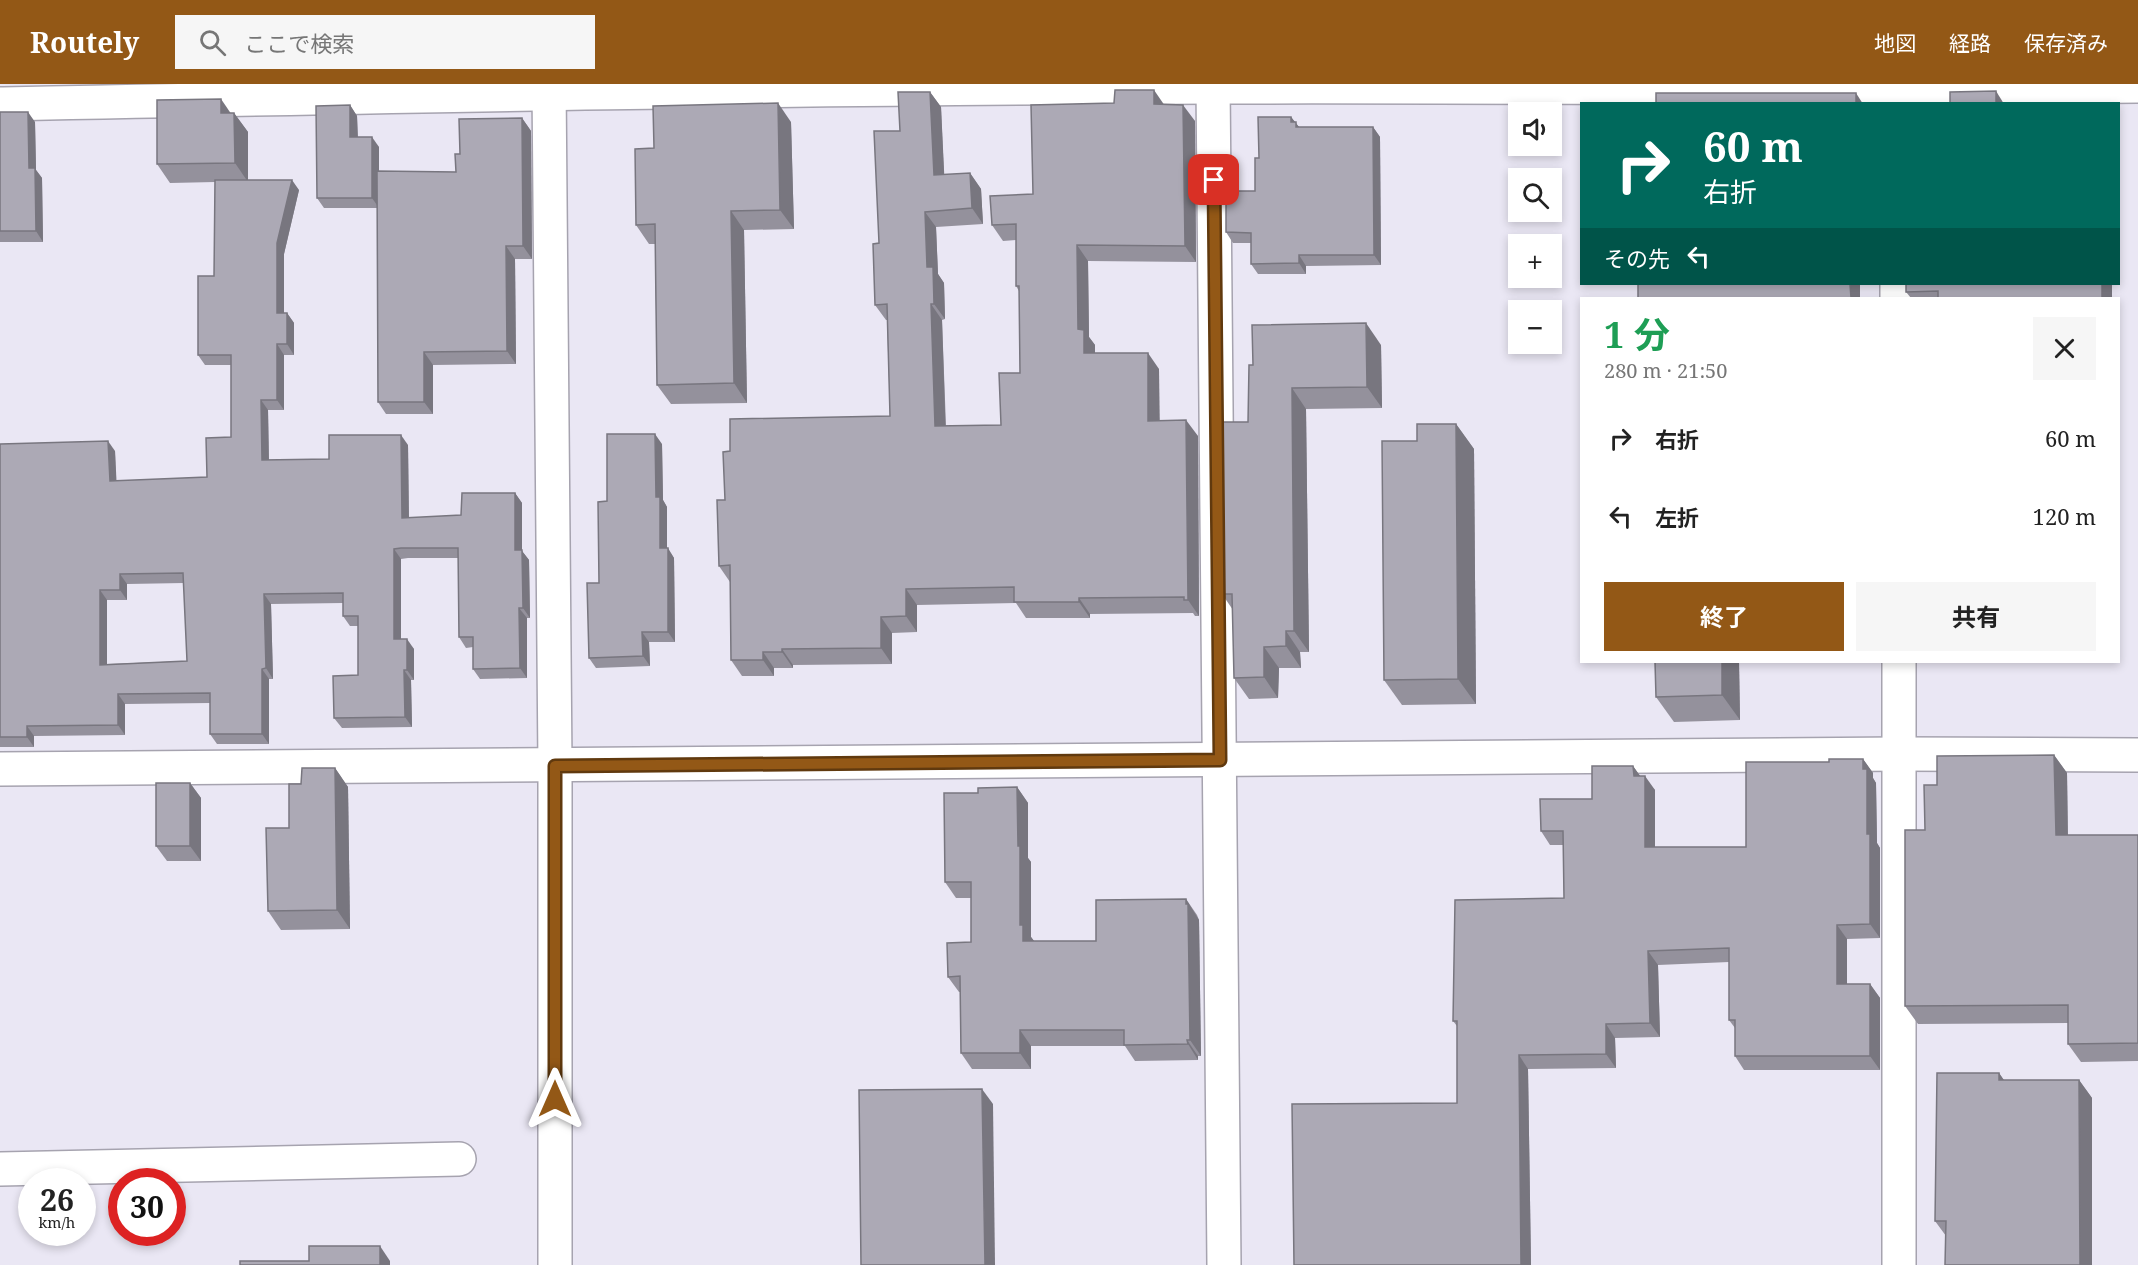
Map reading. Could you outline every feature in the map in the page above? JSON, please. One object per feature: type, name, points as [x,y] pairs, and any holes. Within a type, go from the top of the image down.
[{"type":"street","points":[[1213,86],[1224,1265]]},
{"type":"street","points":[[0,104],[549,88],[1213,86],[1895,96],[2138,86]]},
{"type":"street","points":[[549,88],[555,766],[555,1265]]},
{"type":"street","points":[[1899,663],[1899,1265]]},
{"type":"street","points":[[0,769],[1900,754],[2138,755]]},
{"type":"street","points":[[0,1169],[459,1159]]},
{"type":"building","points":[[1115,90],[1154,90],[1154,104],[1183,105],[1185,246],[1077,245],[1078,329],[1084,330],[1084,353],[1148,353],[1148,421],[1186,420],[1188,600],[1184,600],[1184,597],[1079,598],[1079,602],[1014,602],[1014,587],[906,589],[906,616],[881,617],[881,648],[782,649],[782,652],[763,652],[763,660],[731,660],[730,565],[719,566],[717,500],[725,500],[723,452],[730,451],[730,419],[890,416],[887,304],[875,305],[873,244],[879,243],[874,131],[900,131],[898,92],[930,92],[934,175],[970,173],[972,208],[925,212],[927,267],[933,267],[934,304],[931,304],[935,426],[1001,425],[999,373],[1020,373],[1016,224],[992,225],[990,196],[1033,194],[1031,105],[1114,103]]},
{"type":"building","points":[[1996,91],[1996,102],[1950,102],[1950,92]]},
{"type":"building","points":[[1656,93],[1856,93],[1856,102],[1656,102]]},
{"type":"building","points":[[221,99],[221,113],[234,113],[235,163],[157,164],[157,100]]},
{"type":"building","points":[[778,103],[780,210],[731,211],[734,383],[657,385],[655,224],[636,225],[635,149],[654,148],[653,106]]},
{"type":"building","points":[[350,105],[350,137],[372,137],[372,198],[317,198],[316,106]]},
{"type":"building","points":[[0,112],[28,112],[29,168],[35,168],[36,231],[0,231]]},
{"type":"building","points":[[1258,117],[1291,117],[1291,122],[1296,122],[1296,127],[1373,127],[1374,255],[1299,255],[1299,263],[1251,264],[1251,233],[1226,232],[1226,191],[1255,191],[1255,158],[1259,158]]},
{"type":"building","points":[[522,118],[523,246],[506,246],[507,351],[424,352],[424,402],[378,402],[377,171],[456,172],[455,154],[460,154],[459,119]]},
{"type":"building","points":[[215,180],[292,180],[277,243],[277,313],[287,313],[287,344],[277,344],[277,400],[261,400],[262,460],[329,459],[329,435],[401,435],[402,518],[461,515],[462,493],[515,493],[515,550],[522,550],[523,608],[519,608],[520,668],[473,669],[473,637],[459,637],[458,548],[401,548],[394,549],[394,639],[407,639],[407,670],[404,670],[405,717],[334,718],[333,676],[358,675],[358,616],[343,616],[343,593],[264,594],[266,668],[262,669],[262,734],[210,734],[210,693],[118,694],[118,725],[27,726],[27,737],[0,737],[0,444],[108,441],[110,481],[207,477],[206,438],[231,437],[231,355],[198,355],[198,276],[214,276]],"holes":[[[183,573],[187,661],[100,665],[100,590],[120,590],[120,574]]]},
{"type":"building","points":[[1638,285],[1850,285],[1851,297],[1638,297]]},
{"type":"building","points":[[1906,285],[2102,285],[2102,297],[1938,297],[1938,291],[1906,292]]},
{"type":"building","points":[[1366,323],[1367,387],[1292,388],[1294,631],[1286,631],[1286,646],[1264,647],[1264,677],[1234,678],[1232,594],[1222,594],[1220,422],[1248,422],[1249,365],[1253,365],[1252,325]]},
{"type":"building","points":[[1417,424],[1456,424],[1458,679],[1384,680],[1382,441],[1417,441]]},
{"type":"building","points":[[607,434],[655,434],[656,497],[660,497],[660,548],[668,548],[668,632],[642,632],[643,656],[589,658],[587,583],[599,583],[598,502],[607,501]]},
{"type":"building","points":[[1655,663],[1722,663],[1722,695],[1656,697]]},
{"type":"building","points":[[2054,755],[2056,835],[2138,835],[2138,1043],[2068,1044],[2068,1005],[1905,1006],[1905,830],[1925,830],[1924,785],[1937,785],[1937,756]]},
{"type":"building","points":[[1829,759],[1863,759],[1863,769],[1867,769],[1870,924],[1837,925],[1837,984],[1870,984],[1870,1056],[1735,1056],[1735,1020],[1729,1020],[1729,948],[1648,951],[1650,1023],[1606,1024],[1606,1054],[1519,1055],[1521,1265],[1294,1265],[1292,1104],[1457,1103],[1457,1021],[1453,1021],[1455,900],[1564,898],[1563,831],[1541,831],[1540,799],[1592,799],[1592,766],[1633,766],[1634,776],[1645,776],[1645,847],[1746,847],[1746,762],[1829,762]]},
{"type":"building","points":[[302,768],[335,768],[337,910],[268,911],[266,828],[289,828],[289,784],[301,784]]},
{"type":"building","points":[[156,783],[190,783],[190,846],[156,846]]},
{"type":"building","points":[[1017,787],[1020,925],[1023,925],[1023,941],[1096,941],[1096,900],[1186,899],[1186,904],[1188,904],[1190,1040],[1187,1040],[1188,1044],[1124,1045],[1124,1030],[1020,1030],[1020,1053],[961,1053],[960,976],[948,977],[947,943],[971,942],[971,882],[945,882],[944,793],[978,793],[978,788]]},
{"type":"building","points":[[1937,1073],[1999,1073],[1999,1080],[2079,1080],[2080,1265],[1945,1265],[1946,1221],[1935,1221]]},
{"type":"building","points":[[982,1089],[985,1265],[861,1265],[859,1090]]},
{"type":"building","points":[[309,1246],[380,1246],[380,1265],[240,1265],[240,1261],[309,1261]]},
{"type":"route","points":[[555,1099],[555,766],[1220,760],[1214,180]]}]
